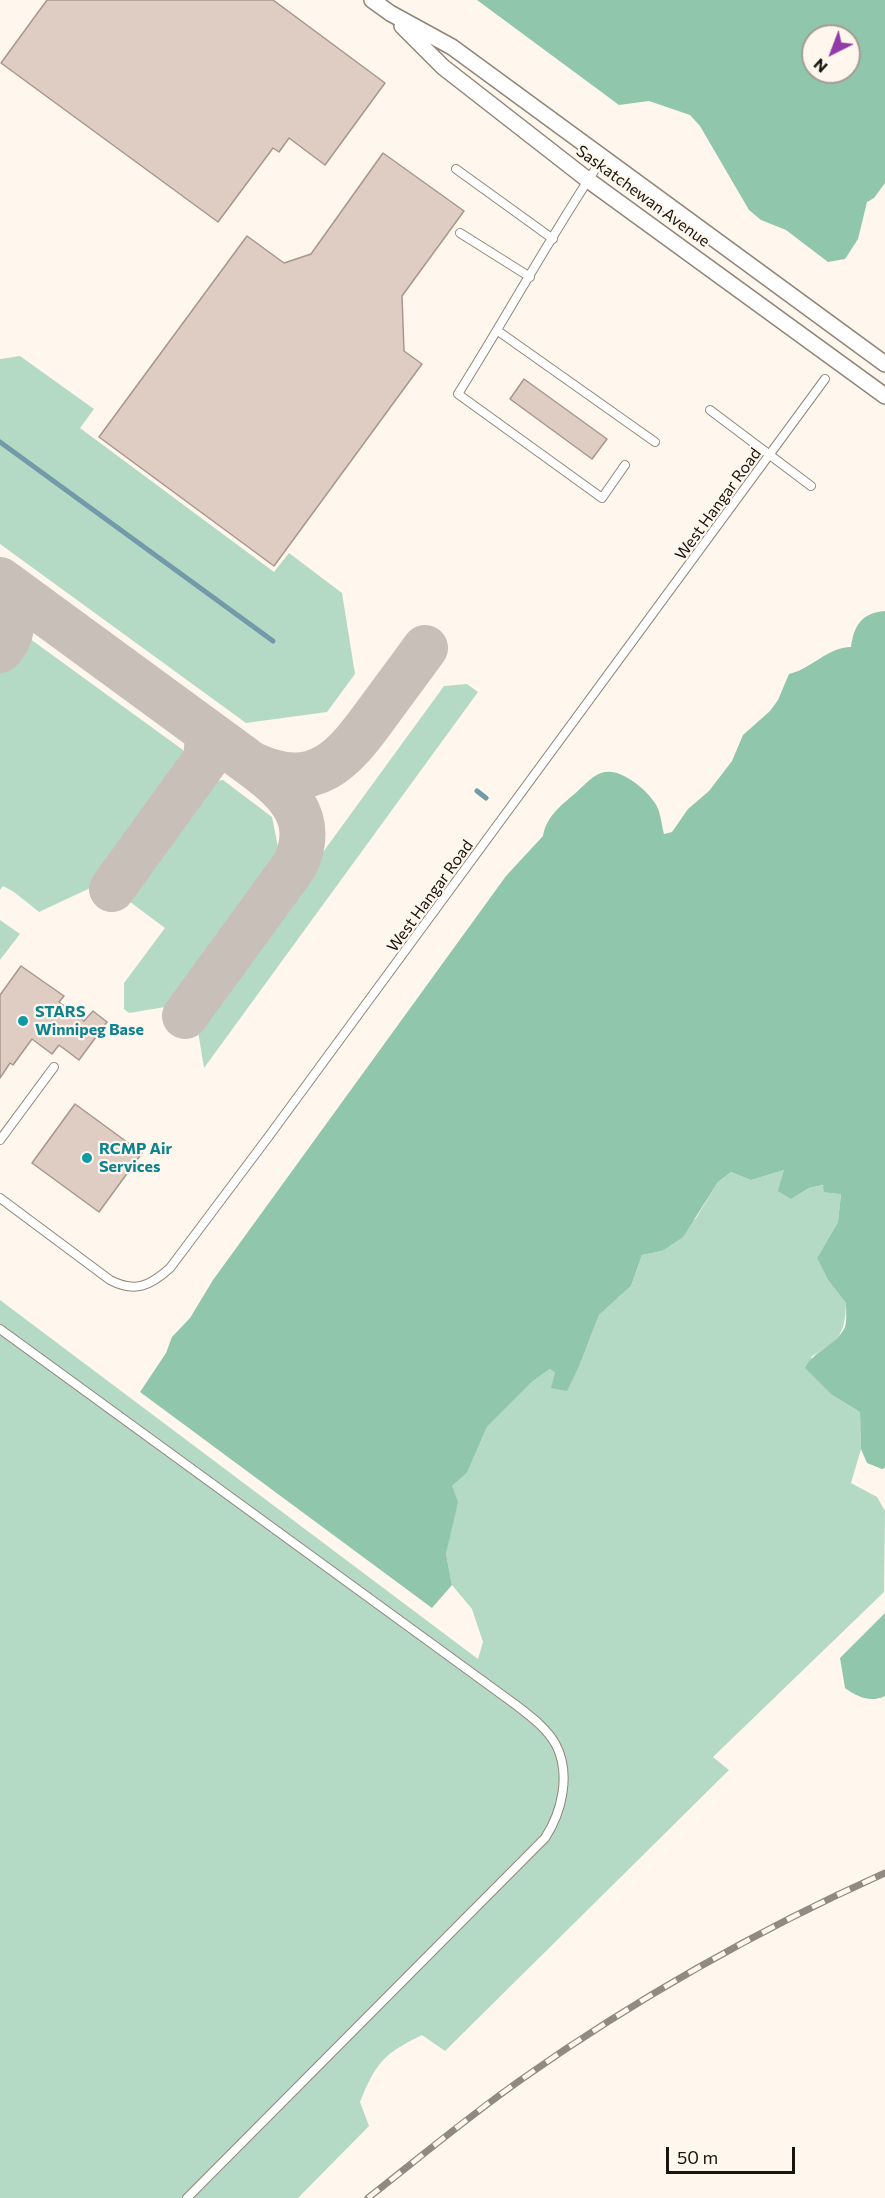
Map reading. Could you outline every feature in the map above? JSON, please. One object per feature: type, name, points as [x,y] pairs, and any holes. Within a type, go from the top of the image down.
[{"type":"street","name":"Saskatchewan Avenue","points":[[372,0],[390,13],[452,47],[885,364]]},
{"type":"street","name":"Saskatchewan Avenue","points":[[390,13],[443,67],[588,180],[885,396]]},
{"type":"lane","points":[[602,159],[567,212],[498,331],[458,394],[602,498],[625,465]]},
{"type":"lane","points":[[456,169],[553,239]]},
{"type":"lane","points":[[460,233],[530,277]]},
{"type":"lane","points":[[498,331],[655,442]]},
{"type":"lane","name":"West Hangar Road","points":[[2,1200],[110,1280],[122,1286],[146,1285],[170,1268],[825,379]]},
{"type":"lane","points":[[710,410],[811,486]]},
{"type":"lane","points":[[0,1140],[54,1067]]},
{"type":"lane","points":[[0,1329],[516,1705],[545,1730],[556,1745],[561,1763],[563,1782],[561,1803],[555,1823],[545,1838],[187,2198]]},
{"type":"green space","points":[[477,0],[885,0],[885,183],[874,198],[867,202],[858,239],[845,259],[828,262],[786,230],[761,220],[749,210],[700,126],[690,115],[649,101],[619,105]]},
{"type":"green space","points":[[20,356],[94,409],[80,428],[274,572],[289,553],[342,593],[355,674],[327,712],[246,723],[0,544],[0,359]]},
{"type":"green space","points":[[885,611],[885,1468],[867,1463],[861,1449],[860,1412],[832,1395],[805,1368],[814,1357],[836,1339],[846,1325],[846,1303],[828,1280],[817,1258],[838,1222],[841,1194],[824,1192],[823,1185],[809,1188],[791,1199],[778,1191],[784,1170],[751,1180],[731,1172],[718,1182],[683,1237],[662,1251],[642,1255],[631,1286],[599,1315],[567,1391],[551,1388],[555,1373],[550,1369],[533,1381],[487,1427],[467,1473],[452,1486],[458,1502],[446,1554],[452,1585],[432,1608],[140,1392],[166,1353],[172,1337],[190,1318],[213,1280],[506,876],[543,836],[550,818],[558,809],[597,775],[608,772],[616,773],[631,780],[651,797],[660,814],[664,834],[672,832],[688,809],[709,791],[732,761],[743,735],[770,711],[778,700],[789,674],[805,668],[827,654],[851,647],[854,633],[860,622],[870,615]]},
{"type":"green space","points":[[0,617],[183,750],[185,769],[103,882],[39,912],[14,892],[3,886],[0,890]]},
{"type":"green space","points":[[467,684],[478,692],[204,1068],[197,1025],[444,686]]},
{"type":"green space","points":[[223,780],[272,817],[280,857],[171,1006],[129,1013],[124,1009],[124,983],[165,928],[122,896],[204,783]]},
{"type":"green space","points":[[0,920],[20,934],[0,960]]},
{"type":"green space","points":[[784,1170],[791,1199],[809,1188],[824,1185],[841,1194],[838,1222],[817,1258],[828,1280],[846,1303],[844,1323],[842,1331],[834,1341],[811,1357],[832,1395],[860,1412],[861,1449],[851,1483],[877,1497],[885,1511],[884,1592],[713,1757],[729,1770],[445,2051],[422,2035],[398,2048],[382,2061],[360,2102],[369,2126],[298,2198],[0,2198],[0,1300],[478,1659],[483,1642],[472,1609],[452,1585],[446,1554],[450,1532],[452,1486],[467,1473],[487,1427],[533,1381],[550,1369],[555,1373],[580,1364],[599,1315],[631,1286],[642,1255],[662,1251],[696,1218],[718,1182],[731,1172],[751,1180]]},
{"type":"green space","points":[[885,1613],[885,1696],[875,1699],[864,1698],[845,1688],[840,1658]]},
{"type":"building","points":[[47,0],[273,0],[385,83],[325,165],[289,138],[279,152],[273,148],[218,222],[1,63]]},
{"type":"building","points":[[383,153],[464,211],[402,296],[404,351],[422,364],[274,566],[99,437],[247,236],[284,263],[311,254]]},
{"type":"building","points":[[524,379],[607,439],[592,459],[510,399]]},
{"type":"building","name":"STARS Winnipeg Base","points":[[21,966],[64,996],[59,1002],[84,1021],[93,1011],[107,1022],[79,1060],[59,1045],[52,1054],[32,1039],[13,1065],[10,1063],[0,1078],[0,995]]},
{"type":"building","name":"RCMP Air Services","points":[[75,1104],[142,1153],[99,1212],[32,1163]]},
{"type":"waterway","points":[[0,442],[273,641]]},
{"type":"waterway","points":[[477,791],[486,798]]},
{"type":"taxiway","points":[[0,580],[202,728]]},
{"type":"taxiway","points":[[0,582],[7,594],[11,617],[10,632],[0,650]]},
{"type":"taxiway","points":[[253,765],[275,773],[294,776],[326,767],[353,744],[425,648]]},
{"type":"taxiway","points":[[112,889],[206,759],[208,738],[202,728],[261,771],[294,804],[300,817],[302,831],[301,847],[295,865],[185,1016]]},
{"type":"railway","points":[[368,2198],[502,2093],[609,2021],[744,1942],[885,1873]]},
{"type":"place","name":"STARS Winnipeg Base","points":[[23,1021]]},
{"type":"place","name":"RCMP Air Services","points":[[87,1158]]}]
